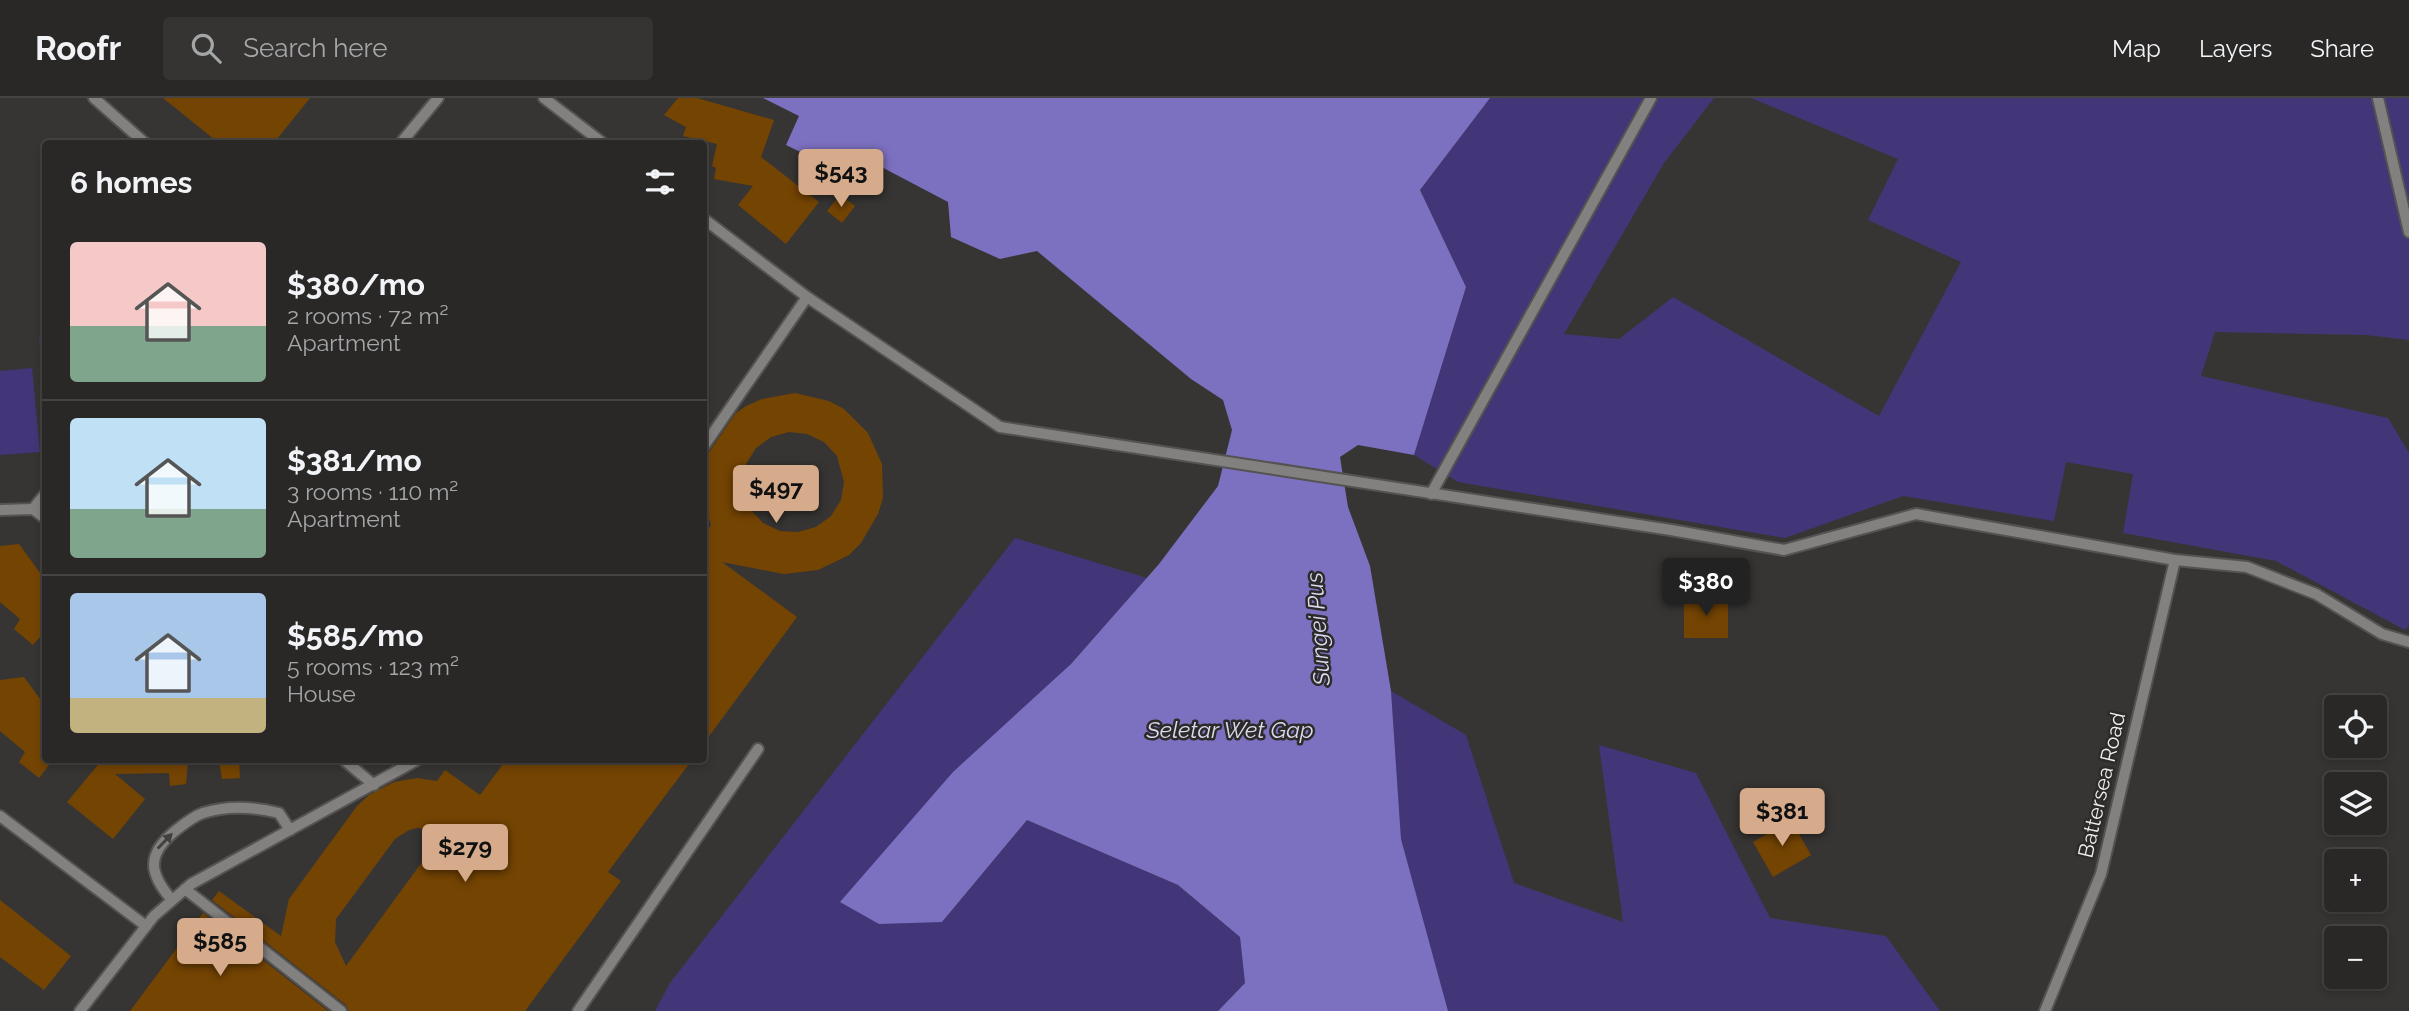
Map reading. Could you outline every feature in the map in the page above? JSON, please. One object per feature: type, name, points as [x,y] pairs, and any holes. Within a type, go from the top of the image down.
[{"type":"lane","points":[[94,98],[141,140]]},
{"type":"lane","points":[[403,140],[438,98]]},
{"type":"lane","points":[[544,98],[599,140]]},
{"type":"lane","points":[[1431,494],[1651,98]]},
{"type":"lane","points":[[2378,98],[2409,232]]},
{"type":"lane","points":[[707,221],[807,297],[1000,427],[1784,551],[1916,514],[2175,560],[2247,567],[2316,594],[2382,634],[2409,642]]},
{"type":"lane","points":[[707,442],[807,297]]},
{"type":"lane","points":[[33,509],[42,499]]},
{"type":"lane","points":[[0,510],[33,509],[42,516]]},
{"type":"lane","name":"Battersea Road","points":[[2045,1011],[2101,874],[2175,560]]},
{"type":"lane","points":[[578,1011],[758,749]]},
{"type":"lane","points":[[348,763],[374,785]]},
{"type":"lane","points":[[80,1011],[146,926],[185,889],[412,763]]},
{"type":"lane","points":[[172,900],[157,879],[155,852],[161,843],[192,818],[206,812],[259,808],[279,813],[290,830]]},
{"type":"lane","points":[[0,816],[146,926]]},
{"type":"lane","points":[[185,889],[341,1011]]},
{"type":"shaded area","points":[[1490,98],[1714,98],[1664,163],[1564,334],[1619,339],[1673,297],[1879,416],[1961,262],[1868,220],[1898,159],[1751,98],[2409,98],[2409,340],[2366,335],[2215,332],[2201,376],[2388,418],[2409,453],[2409,625],[2405,630],[2276,561],[2123,533],[2133,474],[2066,462],[2054,521],[1903,496],[1785,538],[1458,482],[1414,455],[1466,287],[1420,190]]},
{"type":"shaded area","points":[[39,337],[42,337],[42,368]]},
{"type":"shaded area","points":[[32,368],[40,452],[0,455],[0,371]]},
{"type":"shaded area","points":[[1015,538],[1147,578],[1071,664],[942,922],[1027,820],[1178,885],[1240,937],[1245,983],[1218,1011],[655,1011],[670,983]]},
{"type":"shaded area","points":[[1391,691],[1466,735],[1514,883],[1623,922],[1599,745],[1696,773],[1770,918],[1886,936],[1940,1011],[1448,1011],[1401,839]]},
{"type":"water","name":"Seletar Wet Gap","points":[[763,98],[1490,98],[1420,190],[1466,287],[1414,455],[1358,445],[1340,457],[1348,507],[1370,566],[1391,691],[1401,839],[1448,1011],[1218,1011],[1245,983],[1240,937],[1178,885],[1027,820],[942,922],[879,924],[840,902],[953,772],[1071,664],[1159,564],[1218,486],[1232,430],[1223,400],[1191,379],[1037,251],[1000,259],[951,237],[948,202],[872,162],[837,170],[786,145],[799,116]]},
{"type":"building","points":[[163,98],[310,98],[276,140],[215,140]]},
{"type":"building","points":[[678,98],[697,98],[774,120],[761,157],[819,202],[786,244],[738,205],[753,186],[714,179],[716,168],[712,166],[717,144],[683,136],[686,127],[664,115]]},
{"type":"building","points":[[840,195],[855,206],[842,223],[827,211]]},
{"type":"building","points":[[795,393],[829,401],[844,409],[868,433],[882,464],[883,498],[878,514],[861,543],[849,555],[818,570],[784,574],[722,562],[797,617],[707,739],[707,531],[711,525],[707,511],[707,455],[736,413],[762,399]],"holes":[[[789,432],[807,434],[824,442],[837,456],[844,482],[841,500],[831,516],[816,527],[798,532],[780,531],[763,523],[750,509],[743,482],[746,464],[756,448],[771,437]]]},
{"type":"building","points":[[19,544],[42,576],[42,635],[33,645],[14,629],[20,619],[0,602],[0,546]]},
{"type":"building","points":[[1684,598],[1728,598],[1728,638],[1684,638]]},
{"type":"building","points":[[24,677],[42,702],[42,763],[51,763],[39,778],[19,762],[25,752],[0,731],[0,680]]},
{"type":"building","points":[[100,763],[188,763],[186,784],[170,786],[169,773],[115,774],[145,799],[113,839],[67,802]]},
{"type":"building","points":[[219,763],[239,763],[240,778],[222,779]]},
{"type":"building","points":[[504,763],[690,763],[608,872],[621,881],[525,1011],[349,1011],[346,1005],[212,900],[219,891],[281,936],[289,899],[357,806],[369,795],[394,782],[417,778],[437,781],[445,770],[480,795]],"holes":[[[417,828],[444,832],[346,966],[335,942],[336,919],[395,839]]]},
{"type":"building","points":[[1791,820],[1811,855],[1773,877],[1753,842]]},
{"type":"building","points":[[0,900],[71,956],[44,990],[0,957]]},
{"type":"building","points":[[203,913],[328,1011],[130,1011]]},
{"type":"water label","name":"Sungei Pus","points":[[1318,629]]}]
